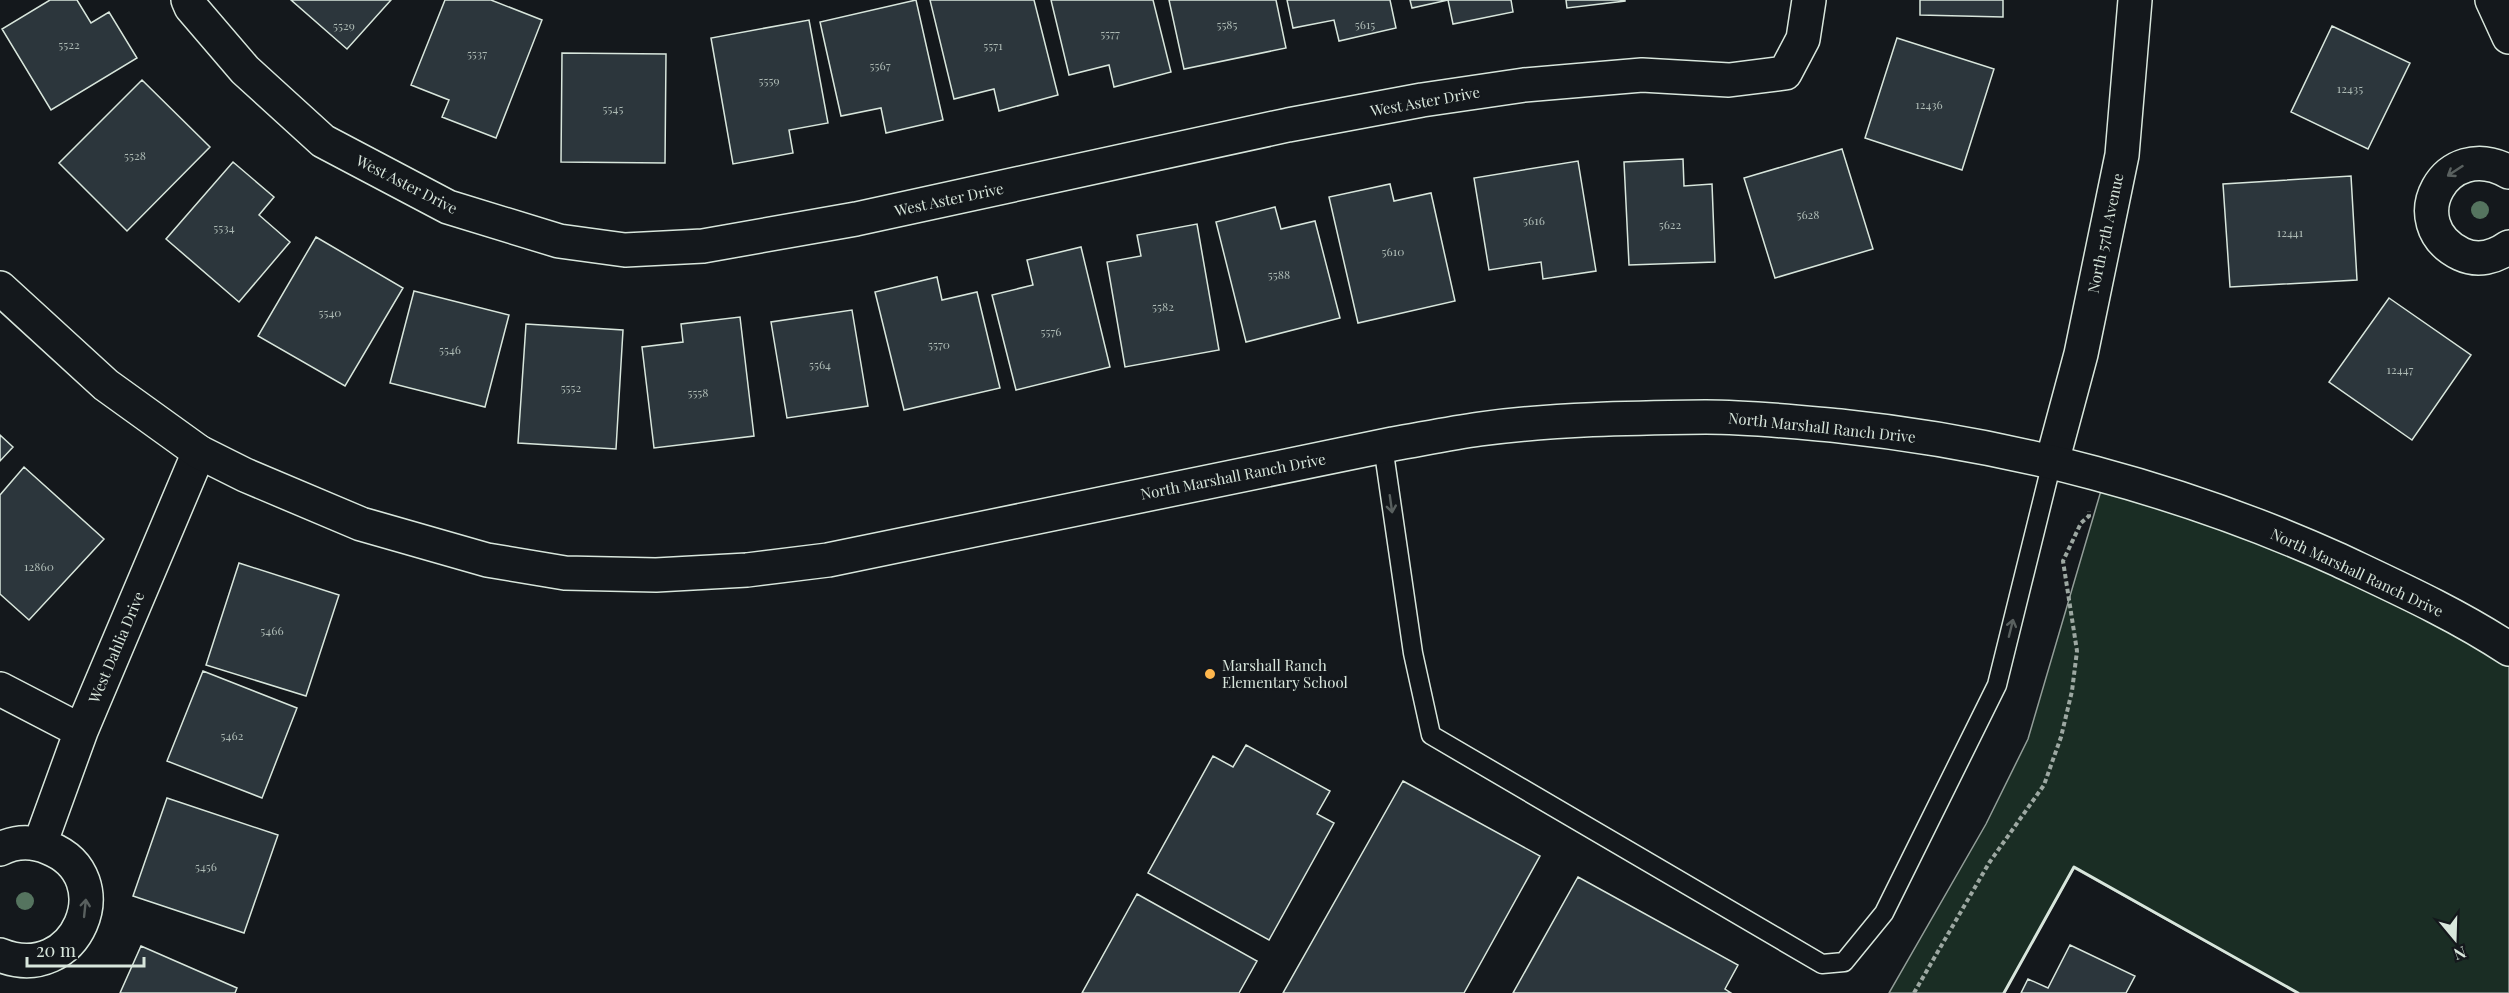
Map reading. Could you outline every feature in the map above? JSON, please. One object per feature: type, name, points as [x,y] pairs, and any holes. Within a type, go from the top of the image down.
[{"type":"street","name":"West Aster Drive","points":[[188,0],[191,7],[245,70],[323,141],[448,207],[559,241],[626,250],[703,246],[856,219],[1276,128],[1422,100],[1524,84],[1642,75],[1729,80],[1785,73],[1803,39],[1809,0]]},
{"type":"street","name":"North 57th Avenue","points":[[2052,462],[2081,354],[2122,155],[2135,0]]},
{"type":"street","points":[[2492,0],[2509,37]]},
{"type":"street","points":[[2509,172],[2496,165],[2481,162],[2466,164],[2453,170],[2434,194],[2432,209],[2433,223],[2440,237],[2451,249],[2467,256],[2483,258],[2499,254],[2509,247]]},
{"type":"street","name":"North Marshall Ranch Drive","points":[[0,288],[106,385],[199,452],[245,475],[342,516],[422,543],[487,560],[565,573],[656,575],[747,570],[828,560],[1383,446],[1479,429],[1558,422],[1708,417],[1773,419],[1889,431],[2009,451],[2203,507],[2292,539],[2381,580],[2487,634],[2509,649]]},
{"type":"street","name":"West Dahlia Drive","points":[[40,844],[81,731],[199,452]]},
{"type":"street","points":[[0,689],[81,731]]},
{"type":"street","points":[[0,849],[21,842],[40,844],[59,852],[74,866],[84,884],[87,905],[82,925],[71,942],[54,955],[34,961],[14,961],[0,955]]},
{"type":"lane","points":[[1383,446],[1413,653],[1431,735],[1822,964],[1844,962],[1884,913],[1997,685],[2052,462]]},
{"type":"path","points":[[1914,993],[1989,863],[2044,785],[2064,725],[2072,691],[2077,651],[2064,561],[2080,523],[2089,516],[2089,506]]},
{"type":"green space","points":[[2105,477],[2509,649],[2509,993],[2298,993],[2074,868],[2004,993],[1889,993],[1986,824],[2028,739]]},
{"type":"building","points":[[50,0],[77,0],[91,23],[109,12],[137,58],[51,110],[2,29]]},
{"type":"building","points":[[291,0],[391,0],[347,49]]},
{"type":"building","points":[[445,0],[491,0],[542,20],[496,138],[442,117],[449,100],[411,85]]},
{"type":"building","points":[[916,0],[943,120],[886,133],[881,108],[841,116],[820,22]]},
{"type":"building","points":[[930,0],[1034,0],[1058,95],[999,111],[994,89],[954,99]]},
{"type":"building","points":[[1051,0],[1153,0],[1171,72],[1114,87],[1109,65],[1069,75]]},
{"type":"building","points":[[1169,0],[1276,0],[1286,48],[1184,69]]},
{"type":"building","points":[[1287,0],[1390,0],[1396,28],[1339,41],[1334,20],[1293,28]]},
{"type":"building","points":[[1410,0],[1448,0],[1412,8]]},
{"type":"building","points":[[1448,0],[1511,0],[1513,12],[1453,24]]},
{"type":"building","points":[[1566,0],[1625,0],[1625,1],[1567,8]]},
{"type":"building","points":[[1920,0],[2003,0],[2003,17],[1920,15]]},
{"type":"building","points":[[809,20],[828,123],[789,130],[793,153],[733,164],[711,38]]},
{"type":"building","points":[[2332,26],[2410,63],[2368,149],[2291,112]]},
{"type":"building","points":[[1897,38],[1994,69],[1962,170],[1865,138]]},
{"type":"building","points":[[562,53],[666,54],[665,163],[561,162]]},
{"type":"building","points":[[142,80],[210,147],[127,231],[59,163]]},
{"type":"building","points":[[1842,149],[1873,249],[1775,278],[1744,178]]},
{"type":"building","points":[[1683,159],[1684,186],[1712,184],[1715,262],[1629,265],[1624,162]]},
{"type":"building","points":[[1578,161],[1596,271],[1543,279],[1541,262],[1489,270],[1474,178]]},
{"type":"building","points":[[233,162],[274,197],[259,215],[290,242],[239,302],[166,239]]},
{"type":"building","points":[[2351,176],[2357,280],[2230,287],[2223,184]]},
{"type":"building","points":[[1390,184],[1394,201],[1431,193],[1455,301],[1358,323],[1329,197]]},
{"type":"building","points":[[1275,207],[1281,229],[1315,221],[1340,318],[1246,342],[1216,222]]},
{"type":"building","points":[[1197,224],[1219,350],[1125,367],[1107,262],[1141,256],[1137,235]]},
{"type":"building","points":[[316,237],[403,288],[345,386],[258,336]]},
{"type":"building","points":[[1081,247],[1110,367],[1016,390],[992,295],[1033,285],[1027,260]]},
{"type":"building","points":[[937,277],[942,300],[977,292],[1000,388],[904,410],[875,292]]},
{"type":"building","points":[[414,291],[509,315],[485,407],[390,383]]},
{"type":"building","points":[[2389,298],[2471,355],[2412,440],[2329,382]]},
{"type":"building","points":[[852,310],[868,406],[787,418],[771,322]]},
{"type":"building","points":[[740,317],[754,436],[654,448],[642,347],[683,342],[681,324]]},
{"type":"building","points":[[526,324],[623,330],[616,449],[518,443]]},
{"type":"building","points":[[0,435],[13,447],[0,461]]},
{"type":"building","points":[[24,467],[104,539],[29,620],[0,594],[0,495]]},
{"type":"building","points":[[239,563],[339,595],[306,696],[206,665]]},
{"type":"building","points":[[203,671],[297,708],[262,798],[167,761]]},
{"type":"building","points":[[1246,745],[1330,791],[1317,814],[1334,823],[1269,940],[1148,873],[1213,756],[1233,767]]},
{"type":"building","points":[[1403,781],[1540,856],[1464,993],[1283,993]]},
{"type":"building","points":[[167,798],[278,835],[244,933],[133,896]]},
{"type":"building","points":[[1578,877],[1738,965],[1725,989],[1731,993],[1513,993]]},
{"type":"building","points":[[1137,894],[1257,961],[1239,993],[1082,993]]},
{"type":"building","points":[[2070,945],[2135,976],[2126,993],[2021,993],[2028,979],[2048,988]]},
{"type":"building","points":[[141,946],[237,988],[235,993],[120,993]]},
{"type":"wall","points":[[2004,993],[2074,867],[2298,993]]},
{"type":"place","name":"Marshall Ranch Elementary School","points":[[1210,674]]}]
